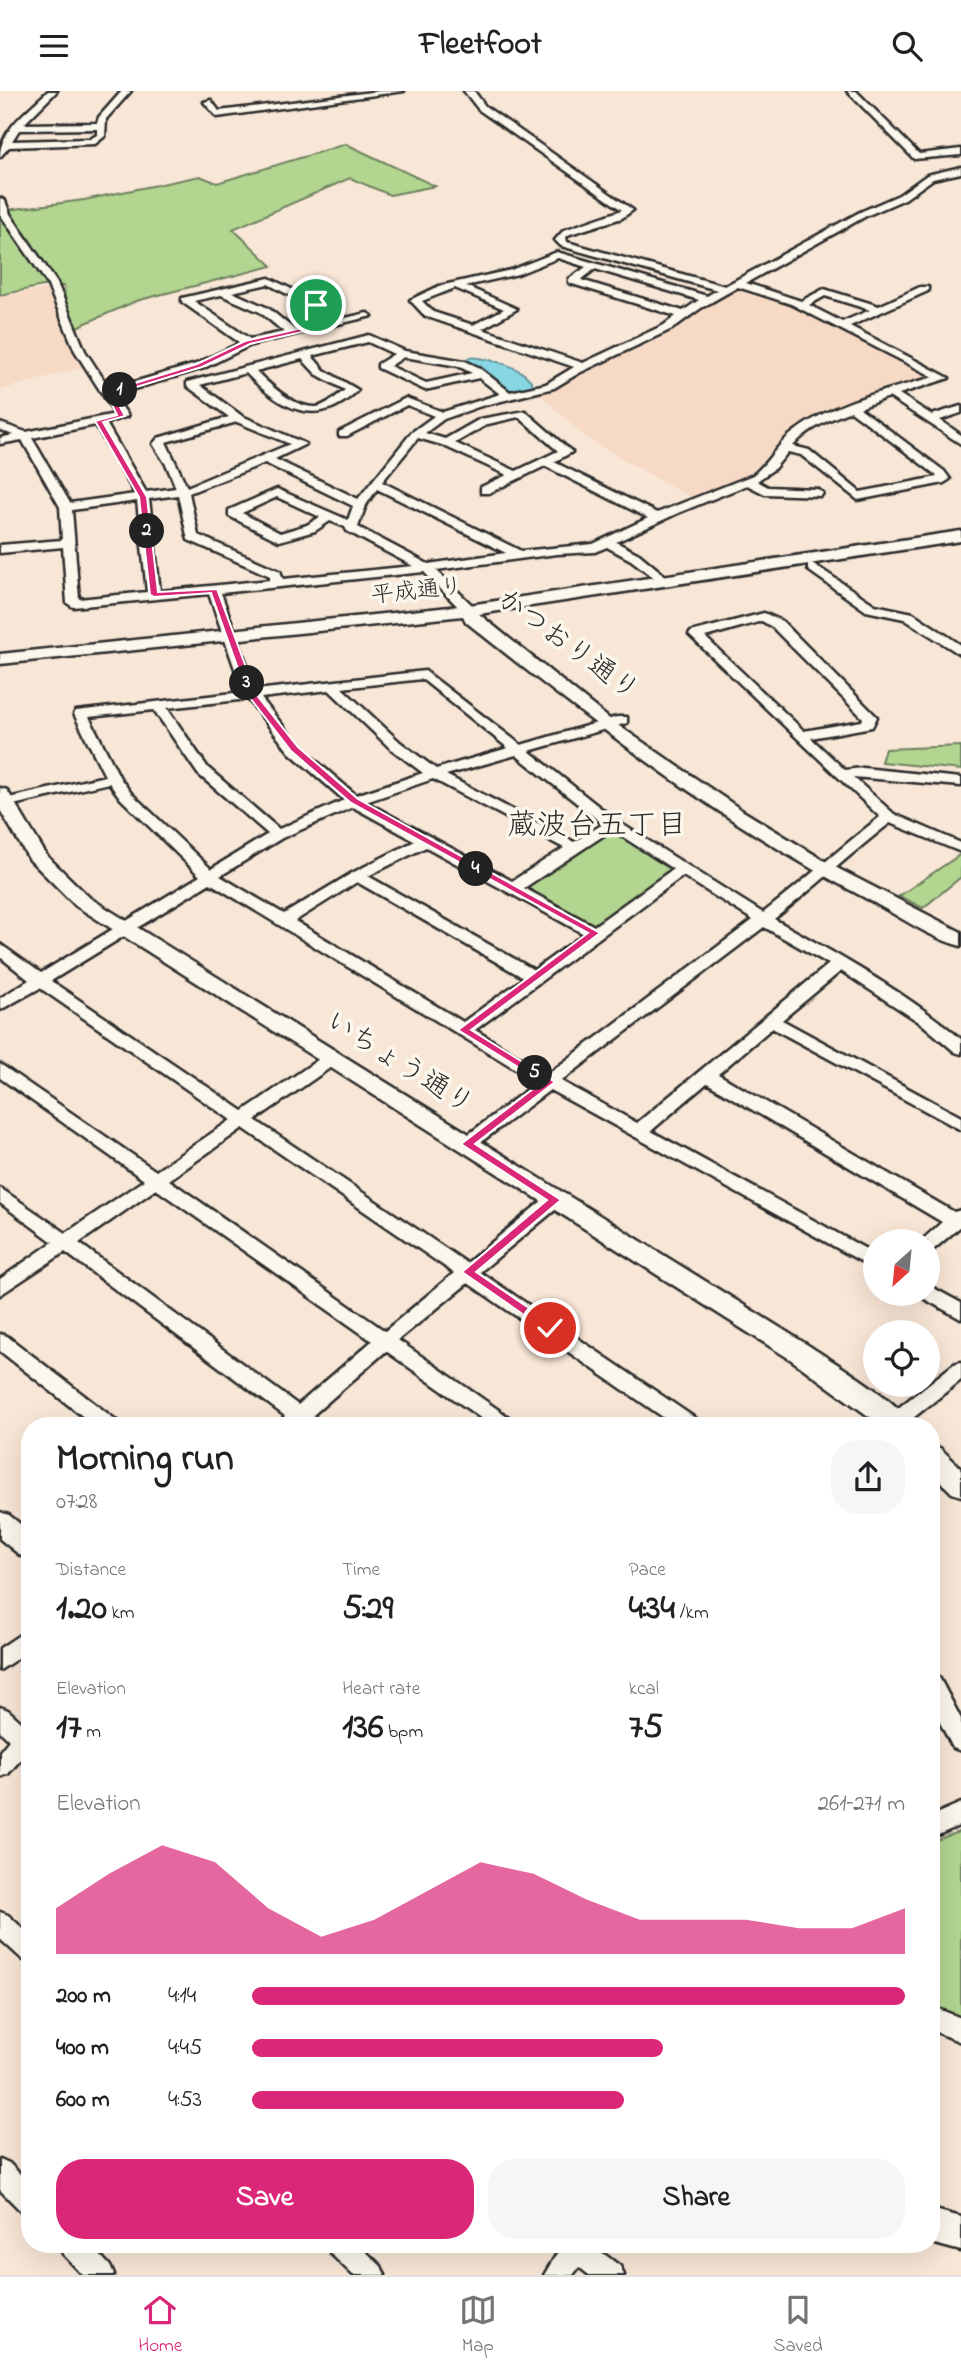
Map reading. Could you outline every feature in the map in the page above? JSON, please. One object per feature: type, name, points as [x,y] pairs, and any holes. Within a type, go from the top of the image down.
[{"type":"street","points":[[0,154],[15,130],[53,91]]},
{"type":"street","points":[[6,144],[64,147],[92,142],[101,136],[102,119],[127,91]]},
{"type":"street","points":[[208,102],[217,114],[400,91]]},
{"type":"street","points":[[470,91],[468,92],[482,108],[628,211],[620,216],[567,232],[560,240],[564,244],[727,290]]},
{"type":"street","points":[[851,91],[917,157],[961,152]]},
{"type":"street","points":[[0,133],[102,126]]},
{"type":"street","points":[[476,615],[427,568],[351,528],[360,505],[375,483],[416,434],[444,416],[477,403],[550,386],[668,327],[709,300],[863,214],[902,197],[930,177],[961,170]]},
{"type":"street","points":[[0,201],[5,214],[52,283],[80,351],[122,416],[0,441]]},
{"type":"street","points":[[584,367],[429,314],[415,300],[456,285],[514,272],[557,255],[709,300]]},
{"type":"street","points":[[594,265],[573,281],[684,315]]},
{"type":"street","points":[[248,343],[186,300],[269,281],[316,305],[338,322]]},
{"type":"street","points":[[0,426],[25,436],[66,506],[72,603],[427,568],[557,550],[578,551],[608,543],[657,518],[749,481],[770,467],[796,435],[807,426],[890,393],[944,378],[801,305],[739,284]]},
{"type":"street","points":[[456,285],[512,309],[474,329]]},
{"type":"street","points":[[842,326],[924,289]]},
{"type":"street","points":[[223,292],[264,310],[292,333]]},
{"type":"street","points":[[801,305],[824,292],[879,309]]},
{"type":"street","points":[[108,393],[200,366],[248,343],[367,316]]},
{"type":"street","points":[[66,506],[143,497],[202,486],[300,444],[238,418],[191,384],[369,338],[402,353],[461,363],[481,374],[510,397]]},
{"type":"street","points":[[402,353],[382,366],[425,387],[481,374]]},
{"type":"street","points":[[247,368],[277,395],[315,411],[322,410],[352,390],[320,372],[304,354]]},
{"type":"street","points":[[890,393],[958,435]]},
{"type":"street","points":[[343,434],[406,401],[444,416]]},
{"type":"street","points":[[787,448],[805,453],[858,496],[944,479],[852,407]]},
{"type":"street","points":[[931,419],[961,409]]},
{"type":"street","points":[[446,443],[484,421],[521,413],[566,452],[485,490]]},
{"type":"street","points":[[238,418],[162,440],[159,444],[170,458],[184,490],[192,537],[276,574],[277,584]]},
{"type":"street","points":[[99,421],[143,497],[154,595]]},
{"type":"street","points":[[416,434],[446,443],[515,475]]},
{"type":"street","points":[[264,458],[360,505]]},
{"type":"street","points":[[545,461],[657,518]]},
{"type":"street","points":[[749,481],[765,490],[817,493]]},
{"type":"street","points":[[375,483],[519,555]]},
{"type":"street","points":[[329,517],[311,528],[279,537],[233,513],[277,493],[352,525]]},
{"type":"street","name":"平成通り","points":[[476,615],[664,581],[961,536]]},
{"type":"street","points":[[0,549],[68,543]]},
{"type":"street","points":[[608,543],[635,557],[664,581]]},
{"type":"street","name":"平成通り","points":[[0,659],[476,615],[961,545]]},
{"type":"street","points":[[812,567],[871,608],[908,616],[961,651]]},
{"type":"street","points":[[214,590],[251,694],[294,749],[354,801],[595,933]]},
{"type":"street","name":"かつおり通り","points":[[476,615],[736,814],[961,940]]},
{"type":"street","points":[[802,735],[867,724],[870,717],[777,624],[764,617],[696,635],[843,774],[889,817],[961,848]]},
{"type":"street","name":"平成通り","points":[[0,667],[232,639]]},
{"type":"street","points":[[863,1255],[549,1082],[209,876],[126,796],[113,778],[81,714],[425,675],[612,824],[762,919],[840,963],[928,1020],[961,1048]]},
{"type":"street","points":[[330,684],[395,745],[434,774],[574,848]]},
{"type":"street","points":[[157,704],[203,771],[277,835]]},
{"type":"street","points":[[0,1005],[277,835],[354,801],[434,774],[614,723]]},
{"type":"street","points":[[843,774],[863,772],[961,782]]},
{"type":"street","points":[[1,800],[113,778]]},
{"type":"street","name":"いちょう通り","points":[[1,800],[39,859],[83,902],[802,1354],[885,1417]]},
{"type":"street","points":[[467,1144],[762,919],[889,817]]},
{"type":"street","points":[[511,889],[612,824]]},
{"type":"street","points":[[284,921],[356,876],[426,841]]},
{"type":"street","name":"かつおり通り","points":[[830,866],[961,927]]},
{"type":"street","points":[[463,1030],[684,868]]},
{"type":"street","points":[[356,876],[534,977]]},
{"type":"street","points":[[0,949],[39,981],[245,1119],[677,1417]]},
{"type":"street","points":[[639,1131],[840,963]]},
{"type":"street","points":[[772,1021],[961,1123]]},
{"type":"street","points":[[0,1287],[67,1244],[331,1059]]},
{"type":"street","points":[[0,1070],[493,1417]]},
{"type":"street","points":[[706,1075],[957,1218],[940,1233]]},
{"type":"street","points":[[0,1193],[292,1417]]},
{"type":"street","points":[[306,1417],[384,1341],[555,1200]]},
{"type":"street","points":[[940,1299],[961,1312]]},
{"type":"street","points":[[0,1341],[97,1417]]},
{"type":"street","points":[[904,1417],[961,1369]]},
{"type":"street","points":[[940,1464],[961,1485]]},
{"type":"street","points":[[0,1523],[21,1540]]},
{"type":"street","points":[[0,1661],[21,1644]]},
{"type":"street","points":[[940,1701],[961,1741]]},
{"type":"street","points":[[0,1717],[21,1736]]},
{"type":"street","points":[[0,1767],[21,1748]]},
{"type":"street","points":[[940,1823],[961,1814]]},
{"type":"street","points":[[0,1923],[21,1943]]},
{"type":"street","points":[[940,2022],[961,2030]]},
{"type":"street","points":[[0,2172],[21,2193]]},
{"type":"street","points":[[940,2228],[961,2234]]},
{"type":"street","points":[[80,2253],[101,2275]]},
{"type":"street","points":[[349,2253],[372,2275]]},
{"type":"street","points":[[556,2275],[571,2253]]},
{"type":"street","points":[[583,2253],[611,2275]]},
{"type":"shaded area","points":[[738,287],[796,305],[935,377],[815,416],[797,428],[763,466],[741,479],[689,497],[588,439],[538,393],[564,384],[620,356],[669,328],[699,306]]},
{"type":"shaded area","points":[[52,288],[88,366],[0,390],[0,296]]},
{"type":"green space","points":[[346,144],[435,186],[390,195],[350,178],[233,229],[272,266],[136,301],[68,331],[64,286],[43,286],[0,295],[0,211],[84,200],[200,176],[217,183]]},
{"type":"green space","points":[[961,746],[961,770],[881,762],[885,749]]},
{"type":"green space","points":[[612,824],[684,868],[595,933],[511,889]]},
{"type":"green space","points":[[961,854],[961,877],[923,908],[899,896]]},
{"type":"green space","points":[[961,1831],[961,2023],[940,2014],[940,1839]]},
{"type":"water","points":[[470,357],[498,362],[516,369],[535,387],[518,391],[507,389],[465,360]]},
{"type":"district","name":"蔵波台五丁目","points":[[597,827]]},
{"type":"route","points":[[316,305],[338,322],[248,343],[200,366],[108,393],[122,416],[99,421],[143,497],[154,595],[214,590],[251,694],[294,749],[354,801],[595,933],[463,1030],[549,1082],[467,1144],[555,1200],[468,1272],[550,1328]]}]
